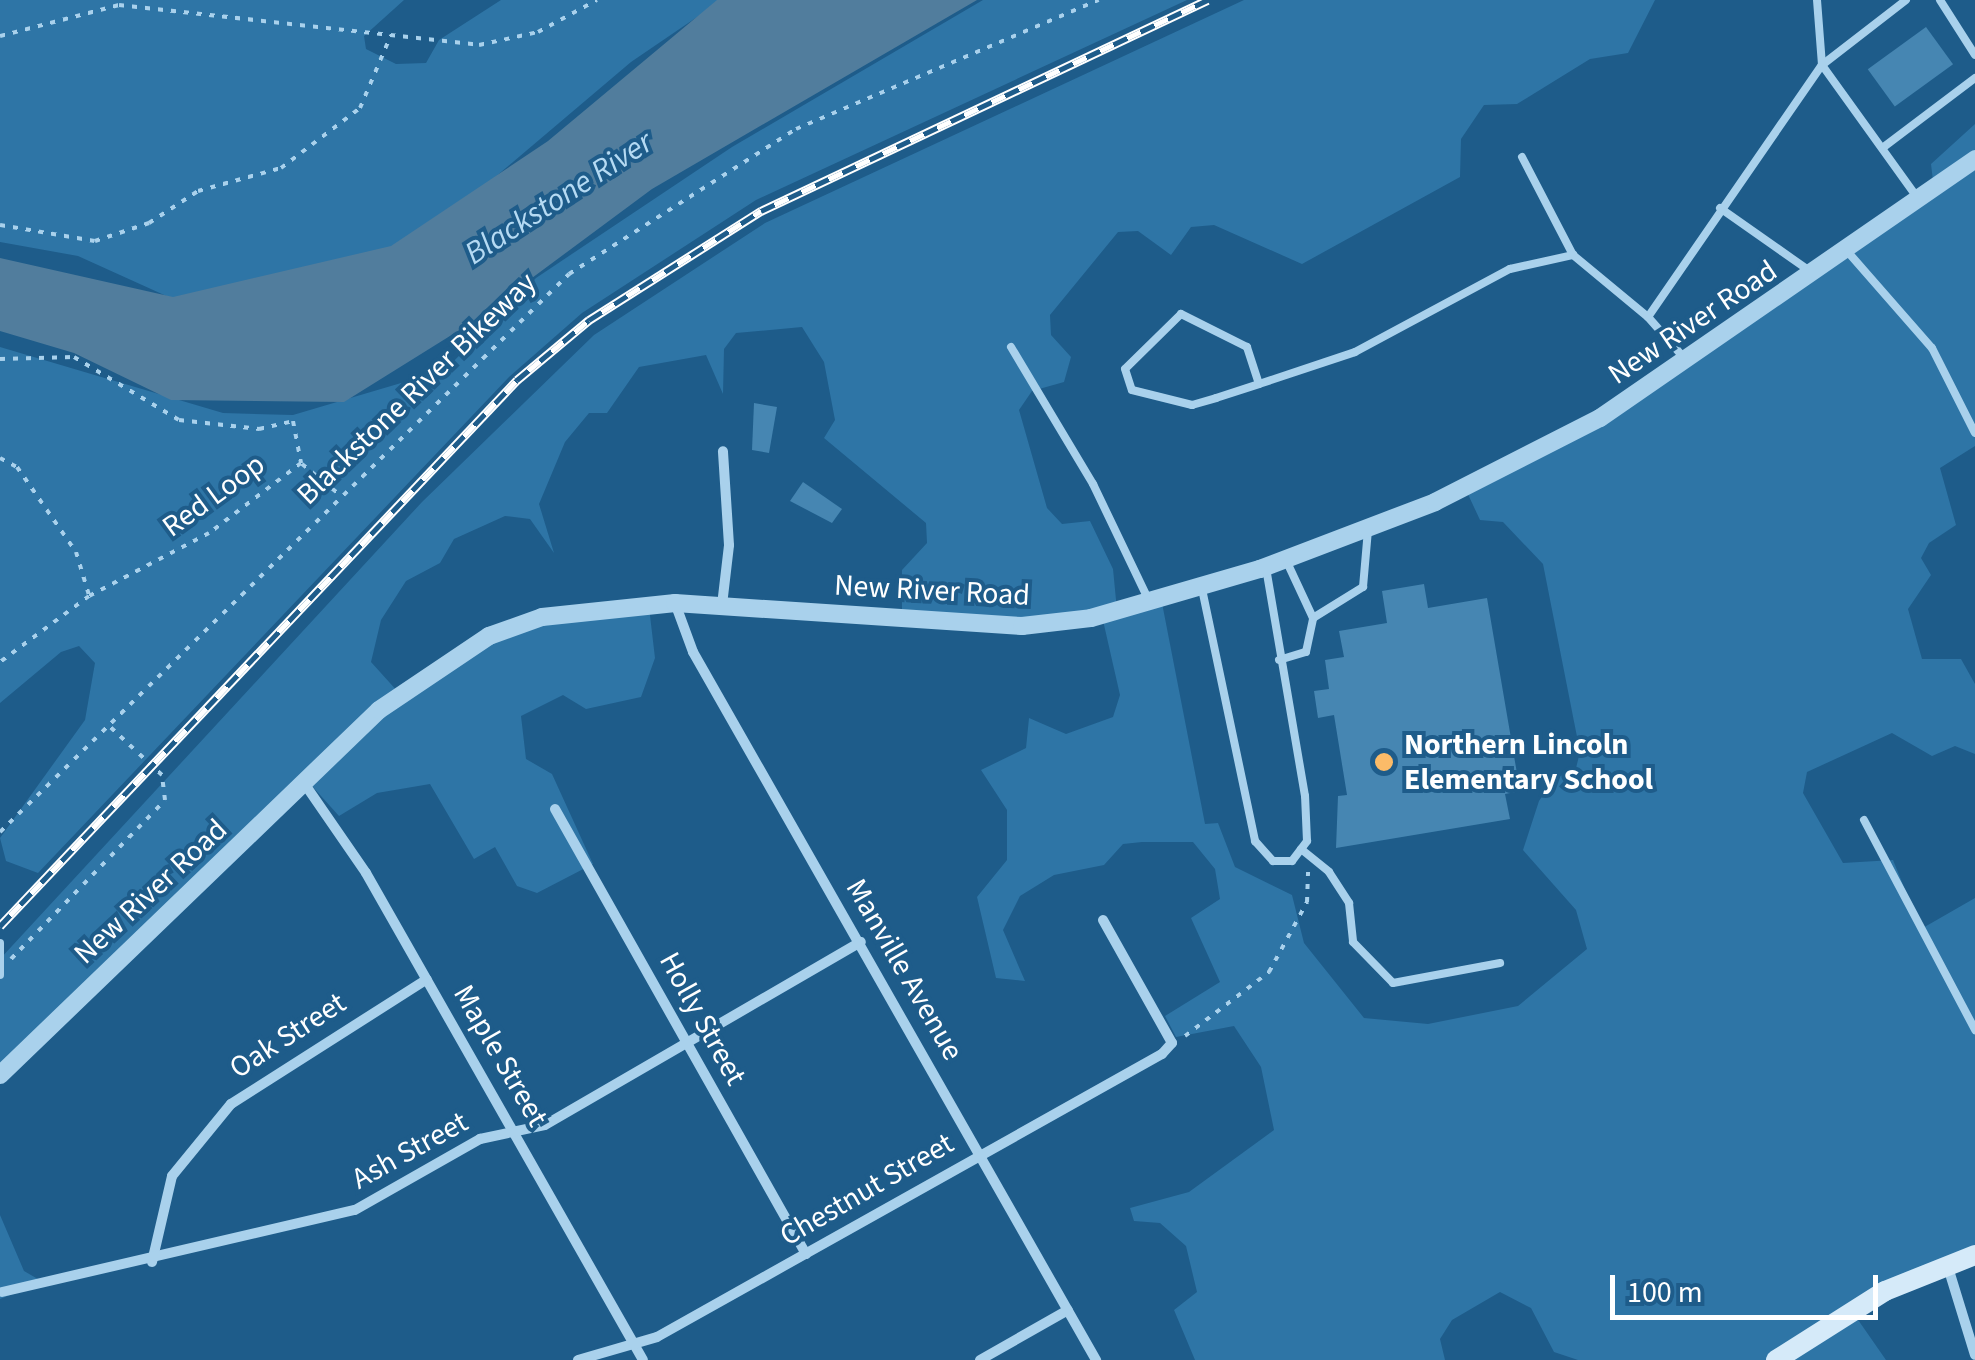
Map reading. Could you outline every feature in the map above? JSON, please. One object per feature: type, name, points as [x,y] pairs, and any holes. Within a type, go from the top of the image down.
[{"type":"main road","points":[[1776,1360],[1947,1263],[1975,1256]]},
{"type":"street","name":"New River Road","points":[[0,1075],[304,783],[433,666],[489,636],[542,618],[675,603],[1022,626],[1149,603],[1202,588],[1368,530],[1504,470],[1688,362],[1975,159]]},
{"type":"street","points":[[722,605],[729,545],[723,451]]},
{"type":"street","name":"Manville Avenue","points":[[675,603],[693,652],[1096,1360]]},
{"type":"street","name":"Maple Street","points":[[304,783],[427,979],[643,1360]]},
{"type":"street","name":"Holly Street","points":[[554,809],[806,1254]]},
{"type":"street","points":[[1103,920],[1172,1043]]},
{"type":"street","name":"Ash Street","points":[[2,1292],[152,1262],[332,1218],[480,1139],[545,1124],[861,942]]},
{"type":"street","name":"Oak Street","points":[[152,1262],[172,1176],[231,1104],[427,979]]},
{"type":"street","name":"Chestnut Street","points":[[578,1360],[636,1347],[1172,1043]]},
{"type":"street","points":[[1947,1263],[1975,1355]]},
{"type":"street","points":[[980,1360],[1068,1310]]},
{"type":"lane","points":[[1817,0],[1822,65],[1885,146],[1920,200]]},
{"type":"lane","points":[[1648,318],[1720,208],[1822,65],[1906,0]]},
{"type":"lane","points":[[1940,0],[1975,54]]},
{"type":"lane","points":[[1885,146],[1975,78]]},
{"type":"lane","points":[[1522,157],[1573,254],[1648,318],[1688,362]]},
{"type":"lane","points":[[1720,208],[1814,274]]},
{"type":"lane","points":[[1847,251],[1932,348],[1975,433]]},
{"type":"lane","points":[[1259,384],[1248,346],[1181,314],[1125,370],[1132,390],[1154,401],[1192,405],[1259,384],[1355,352],[1510,269],[1573,254]]},
{"type":"lane","points":[[1011,347],[1094,484],[1149,603]]},
{"type":"lane","points":[[1313,618],[1363,586],[1368,530]]},
{"type":"lane","points":[[1279,660],[1306,652],[1313,618],[1286,560]]},
{"type":"lane","points":[[1202,588],[1255,841],[1274,860],[1292,861],[1301,849],[1305,796],[1266,567]]},
{"type":"lane","points":[[1864,820],[1975,1030]]},
{"type":"lane","points":[[1301,849],[1330,872],[1349,903],[1353,942],[1392,983],[1500,964]]},
{"type":"lane","points":[[0,943],[2,971]]},
{"type":"path","points":[[0,36],[120,5],[479,45],[538,32],[596,0]]},
{"type":"path","name":"Blackstone River Bikeway","points":[[0,832],[530,304],[716,178],[860,97],[1099,0]]},
{"type":"path","points":[[0,226],[95,241],[148,222],[198,190],[281,168],[360,108],[391,34]]},
{"type":"path","name":"Red Loop","points":[[0,359],[74,357],[179,420],[259,429],[293,421],[301,463],[209,534],[89,596],[0,662]]},
{"type":"path","points":[[0,458],[17,467],[76,552],[89,596]]},
{"type":"path","points":[[301,463],[340,495]]},
{"type":"path","points":[[2,971],[165,800],[162,775],[109,726]]},
{"type":"path","points":[[1172,1043],[1269,972],[1307,902],[1301,849]]},
{"type":"shaded area","points":[[0,0],[404,0],[364,36],[366,49],[396,64],[426,63],[439,40],[501,0],[722,0],[631,62],[394,263],[173,299],[78,256],[0,242]]},
{"type":"shaded area","points":[[983,0],[1187,0],[756,200],[582,313],[509,377],[38,873],[6,861],[0,838],[85,720],[95,663],[79,646],[61,652],[0,703],[0,347],[223,413],[293,415],[445,370],[536,278],[732,147]]},
{"type":"shaded area","points":[[1244,0],[1655,0],[1628,53],[1590,59],[1517,104],[1484,105],[1461,139],[1460,177],[1302,264],[1214,225],[1191,227],[1171,255],[1138,231],[1118,232],[1050,315],[1051,335],[1071,357],[1064,382],[1032,391],[1019,410],[1047,508],[1062,524],[1090,521],[1113,569],[1117,610],[1162,603],[1205,824],[1218,823],[1235,867],[1292,895],[1304,943],[1364,1018],[1428,1024],[1518,1006],[1587,949],[1576,910],[1523,850],[1539,801],[1555,777],[1575,772],[1580,752],[1543,564],[1503,522],[1480,520],[1466,490],[1571,434],[1934,189],[1931,164],[1975,124],[1975,446],[1940,468],[1956,525],[1929,543],[1921,558],[1931,575],[1908,609],[1922,659],[1961,659],[1975,684],[1975,754],[1955,746],[1932,756],[1892,733],[1807,772],[1803,793],[1843,863],[1893,860],[1921,929],[1975,898],[1975,1258],[1854,1314],[1886,1360],[1578,1360],[1554,1352],[1531,1308],[1500,1292],[1452,1320],[1440,1339],[1445,1360],[1195,1360],[1174,1310],[1197,1292],[1186,1246],[1160,1223],[1134,1221],[1130,1208],[1189,1192],[1274,1130],[1261,1067],[1234,1026],[1176,1037],[1165,1016],[1220,982],[1191,918],[1220,899],[1215,869],[1193,842],[1142,842],[1123,844],[1104,865],[1054,875],[1020,896],[1003,930],[1025,981],[996,978],[977,897],[1007,860],[1007,810],[981,770],[1026,748],[1029,718],[1066,734],[1113,717],[1120,695],[1102,616],[1023,623],[902,613],[902,570],[927,543],[926,523],[824,438],[835,420],[824,362],[802,327],[736,333],[724,349],[723,394],[706,355],[639,367],[607,413],[589,413],[565,442],[539,504],[554,553],[530,519],[505,516],[454,539],[440,563],[406,581],[381,620],[371,662],[399,693],[491,638],[550,619],[649,607],[655,658],[641,697],[586,709],[563,695],[521,716],[526,759],[552,774],[593,864],[537,893],[517,886],[495,847],[474,859],[430,784],[377,793],[339,816],[312,786],[0,1077],[0,959],[422,502],[594,335],[765,223]]},
{"type":"shaded area","points":[[0,1215],[24,1271],[43,1282],[0,1299]]},
{"type":"water","name":"Blackstone River","points":[[717,0],[977,0],[652,189],[474,321],[344,402],[171,400],[74,353],[0,331],[0,258],[173,297],[391,246],[548,141]]},
{"type":"building","points":[[1926,27],[1953,64],[1895,107],[1868,69]]},
{"type":"building","points":[[754,403],[777,407],[769,453],[752,450]]},
{"type":"building","points":[[803,482],[842,509],[832,523],[790,501]]},
{"type":"building","points":[[1424,584],[1428,608],[1487,598],[1520,791],[1505,794],[1510,819],[1336,848],[1338,796],[1347,795],[1334,715],[1318,718],[1314,691],[1329,689],[1325,660],[1344,657],[1339,631],[1387,623],[1382,591]]},
{"type":"railway","points":[[0,926],[517,380],[589,320],[761,211],[1208,0]]},
{"type":"place","name":"Northern Lincoln Elementary School","points":[[1384,762]]}]
